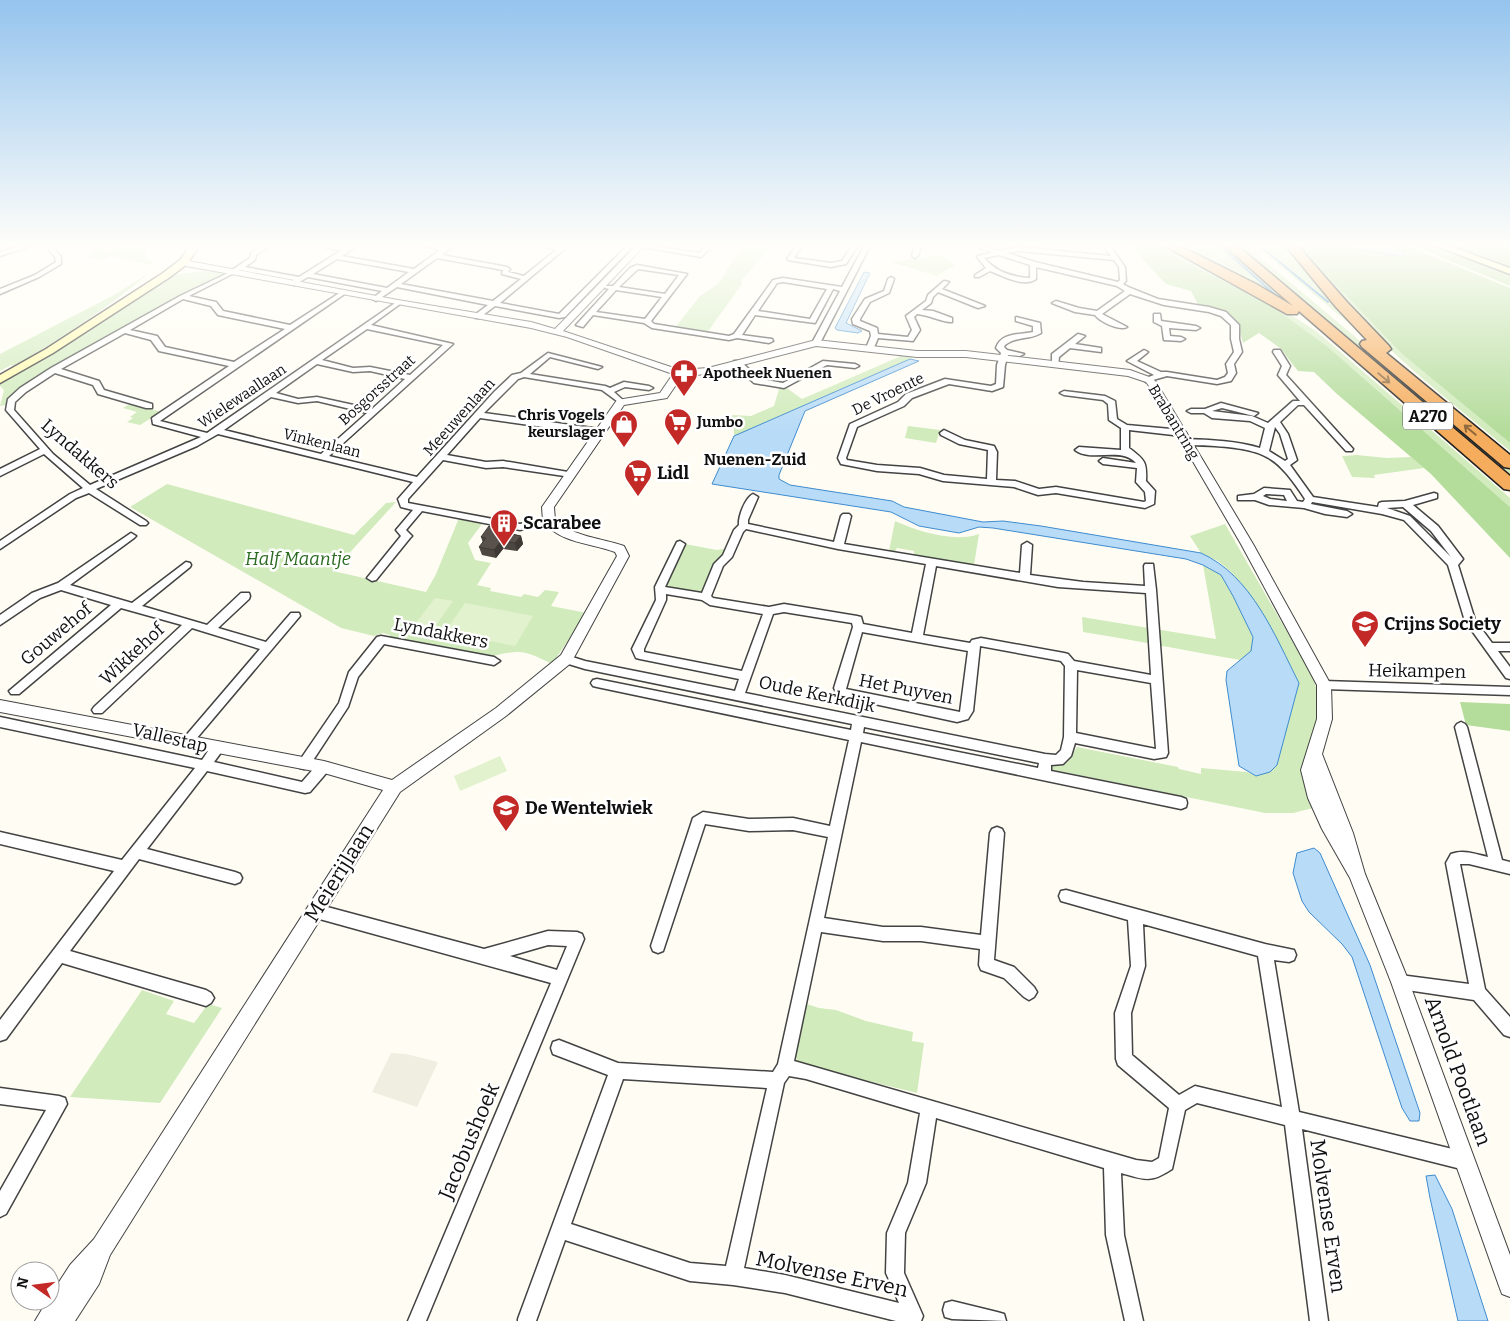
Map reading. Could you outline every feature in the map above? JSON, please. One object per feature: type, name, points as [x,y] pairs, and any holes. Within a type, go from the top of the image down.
[{"type":"highway","name":"A270","points":[[1285,308],[1347,346]]},
{"type":"highway","name":"A270","points":[[1303,308],[1510,486]]},
{"type":"highway","name":"A270","points":[[1324,308],[1510,463]]},
{"type":"highway","name":"A270","points":[[1344,308],[1427,394]]},
{"type":"main road","points":[[0,380],[67,342],[117,308]]},
{"type":"street","name":"Lyndakkers","points":[[143,523],[88,488],[45,450],[10,410],[11,401],[23,390],[54,370],[163,308]]},
{"type":"street","points":[[216,308],[221,313],[292,328]]},
{"type":"street","points":[[123,330],[154,338],[162,349],[236,365],[322,308]]},
{"type":"street","name":"Wielewaallaan","points":[[0,546],[73,496],[88,488],[213,434],[391,308]]},
{"type":"street","points":[[372,578],[407,536],[402,530],[420,508],[520,527],[549,521],[548,507],[568,475],[621,402],[663,396],[679,373],[558,331],[427,308]]},
{"type":"street","points":[[480,316],[490,308]]},
{"type":"street","points":[[514,308],[559,316],[569,308]]},
{"type":"street","points":[[558,331],[581,308]]},
{"type":"street","points":[[580,325],[596,308]]},
{"type":"street","points":[[647,321],[658,308]]},
{"type":"street","points":[[737,336],[757,308]]},
{"type":"street","points":[[753,313],[812,321],[819,308]]},
{"type":"street","points":[[816,342],[834,308]]},
{"type":"street","points":[[861,308],[856,322],[874,330],[875,336],[870,348]]},
{"type":"street","points":[[875,336],[910,339],[916,330],[910,316],[921,308]]},
{"type":"street","points":[[1071,308],[1098,313],[1106,308]]},
{"type":"street","points":[[1165,325],[1167,338],[1182,342],[1180,326],[1183,324],[1180,308]]},
{"type":"street","points":[[1144,352],[1131,362],[1154,377],[1217,382],[1228,379],[1232,372],[1230,364],[1238,352],[1234,336],[1237,329],[1234,322],[1226,316],[1210,310],[1192,308]]},
{"type":"street","points":[[915,312],[930,313],[950,320]]},
{"type":"street","points":[[591,313],[647,321],[652,326],[730,338],[737,336],[769,341]]},
{"type":"street","points":[[1098,313],[1100,317],[1123,327]]},
{"type":"street","points":[[1157,316],[1158,322],[1165,325],[1196,328]]},
{"type":"street","points":[[1019,318],[1037,325],[1037,333],[1030,336],[1016,335],[1001,344],[1000,348],[1004,355],[1020,354]]},
{"type":"street","name":"Bosgorsstraat","points":[[323,457],[449,344],[365,326]]},
{"type":"street","points":[[1055,364],[1055,356],[1081,336]]},
{"type":"street","name":"Brabantring","points":[[679,373],[708,371],[816,342],[918,354],[1004,355],[1055,364],[1154,377],[1153,384],[1247,544],[1324,685],[1326,709],[1315,756],[1329,811]]},
{"type":"street","points":[[1070,346],[1098,350]]},
{"type":"street","points":[[1278,352],[1286,366],[1282,375],[1304,402],[1328,424],[1349,449]]},
{"type":"street","name":"Meeuwenlaan","points":[[420,508],[404,505],[403,500],[515,376],[524,375],[548,355],[553,354],[598,367]]},
{"type":"street","name":"De Vroente","points":[[1004,355],[1000,386],[996,388],[948,381],[909,396],[901,404],[853,426],[842,458],[844,462],[910,469],[961,480],[1015,484],[1038,492],[1056,490],[1145,505],[1151,502],[1150,491],[1141,482],[1142,466]]},
{"type":"street","points":[[316,361],[353,370],[370,369],[412,378]]},
{"type":"street","points":[[738,363],[757,381],[784,386],[826,363],[855,366]]},
{"type":"street","name":"Vinkenlaan","points":[[236,365],[156,418],[156,422],[323,457],[420,481]]},
{"type":"street","points":[[54,370],[96,383],[101,392],[150,406]]},
{"type":"street","points":[[524,375],[606,388],[621,402]]},
{"type":"street","points":[[610,391],[624,384],[649,388]]},
{"type":"street","points":[[1064,393],[1105,398],[1112,403],[1113,420],[1125,427],[1264,452],[1284,464],[1308,502],[1325,511],[1347,514]]},
{"type":"street","points":[[270,394],[298,401],[317,399],[374,412]]},
{"type":"street","points":[[1264,452],[1272,424],[1296,403],[1304,402]]},
{"type":"street","points":[[1191,412],[1206,411],[1212,415],[1252,419],[1272,424],[1284,434],[1292,460],[1284,464]]},
{"type":"street","points":[[478,415],[600,432]]},
{"type":"street","points":[[1125,427],[1125,450],[1139,460],[1142,466]]},
{"type":"street","points":[[944,433],[962,442],[991,448],[993,452],[991,481]]},
{"type":"street","points":[[0,473],[45,450]]},
{"type":"street","points":[[1079,450],[1103,453],[1111,451],[1128,453]]},
{"type":"street","points":[[441,457],[486,465],[503,464],[568,475]]},
{"type":"street","points":[[1103,461],[1142,466]]},
{"type":"street","points":[[1383,510],[1382,505],[1405,504],[1434,496]]},
{"type":"street","points":[[744,526],[743,520],[753,497]]},
{"type":"street","points":[[1241,498],[1256,498],[1269,502],[1294,504],[1308,502],[1383,510],[1406,518],[1453,564],[1470,621],[1510,675]]},
{"type":"street","points":[[1405,504],[1416,511],[1452,549],[1458,559],[1453,564]]},
{"type":"street","points":[[838,546],[846,516]]},
{"type":"street","name":"Meierijlaan","points":[[46,1321],[78,1273],[102,1247],[394,787],[501,712],[566,659],[624,556],[620,549],[609,544],[566,535],[549,521]]},
{"type":"street","points":[[744,526],[838,546],[1083,586],[1151,590]]},
{"type":"street","points":[[706,597],[719,564],[727,557],[739,530],[744,526]]},
{"type":"street","points":[[61,586],[131,536]]},
{"type":"street","points":[[680,544],[660,587],[662,590],[661,600],[638,649],[640,655],[746,676]]},
{"type":"street","points":[[1026,577],[1027,545]]},
{"type":"street","points":[[917,638],[932,562]]},
{"type":"street","points":[[134,607],[186,565]]},
{"type":"street","points":[[1070,737],[1154,754],[1162,753],[1150,566]]},
{"type":"street","points":[[0,621],[38,594],[49,588],[61,586],[268,647]]},
{"type":"street","points":[[662,590],[706,597],[710,600],[769,611],[784,608],[852,618],[857,620],[858,627],[974,648],[976,643],[981,642],[1064,657],[1071,665],[1157,680]]},
{"type":"street","points":[[209,630],[245,596]]},
{"type":"street","name":"Gouwehof","points":[[15,692],[120,603]]},
{"type":"street","points":[[740,695],[769,611]]},
{"type":"street","points":[[187,742],[295,616]]},
{"type":"street","name":"Wikkehof","points":[[98,710],[190,624]]},
{"type":"street","name":"Het Puyven","points":[[858,627],[840,688],[842,693],[957,717],[964,716],[967,711],[974,648]]},
{"type":"street","name":"Lyndakkers","points":[[304,764],[344,704],[352,675],[381,640],[494,662]]},
{"type":"street","points":[[1488,646],[1510,647]]},
{"type":"street","name":"Oude Kerkdijk","points":[[566,659],[584,665],[740,695],[858,728],[1044,775],[1181,803]]},
{"type":"street","points":[[1044,775],[1045,759],[1059,760],[1067,752],[1070,737],[1071,665]]},
{"type":"street","name":"Oude Kerkdijk","points":[[597,683],[1045,759]]},
{"type":"street","points":[[678,698],[683,684]]},
{"type":"street","name":"Heikampen","points":[[1324,685],[1510,691]]},
{"type":"street","name":"Vallestap","points":[[0,706],[324,767],[394,787]]},
{"type":"street","name":"Vallestap","points":[[0,722],[124,746],[305,788],[324,767]]},
{"type":"street","points":[[1461,727],[1503,866]]},
{"type":"street","name":"Molvense Erven","points":[[733,1276],[816,924],[858,728]]},
{"type":"street","points":[[0,1033],[136,852],[219,747]]},
{"type":"street","name":"Arnold Pootlaan","points":[[1329,811],[1357,874],[1400,982],[1510,1286]]},
{"type":"street","points":[[658,946],[698,822],[702,818],[749,825],[793,824],[836,833]]},
{"type":"street","points":[[997,832],[986,965],[1009,972],[1029,992]]},
{"type":"street","points":[[0,838],[125,867]]},
{"type":"street","points":[[136,852],[235,878]]},
{"type":"street","points":[[1503,866],[1469,858],[1456,858],[1453,863],[1478,993],[1510,1029]]},
{"type":"street","points":[[1066,896],[1136,917],[1265,951],[1289,955]]},
{"type":"street","points":[[316,911],[560,978]]},
{"type":"street","points":[[558,1048],[618,1071],[781,1074],[806,1071],[1136,1169],[1154,1171],[1166,1163],[1178,1105],[1124,1059],[1123,1013],[1138,966],[1136,917]]},
{"type":"street","points":[[816,924],[883,934],[921,934],[987,944]]},
{"type":"street","name":"Jacobushoek","points":[[417,1321],[504,1118],[577,939],[548,938],[484,956]]},
{"type":"street","name":"Molvense Erven","points":[[1265,951],[1292,1118],[1319,1321]]},
{"type":"street","points":[[59,955],[206,998]]},
{"type":"street","points":[[1400,982],[1478,993]]},
{"type":"street","points":[[527,1319],[618,1071]]},
{"type":"street","name":"Molvense Erven","points":[[1178,1105],[1194,1094],[1465,1161]]},
{"type":"street","points":[[0,1096],[59,1104],[0,1208]]},
{"type":"street","name":"Molvense Erven","points":[[560,1229],[690,1272],[785,1284],[914,1316],[895,1273],[896,1233],[917,1184],[929,1108]]},
{"type":"street","points":[[1112,1162],[1115,1234],[1134,1321]]},
{"type":"street","name":"Meierijlaan","points":[[62,1321],[91,1276],[102,1247]]},
{"type":"street","points":[[952,1310],[997,1321]]},
{"type":"green space","points":[[90,308],[104,308],[15,366],[11,365],[0,371],[0,354]]},
{"type":"green space","points":[[119,308],[164,308],[9,399],[6,405],[0,406],[4,390],[0,386],[0,382],[65,345]]},
{"type":"green space","points":[[691,308],[725,308],[706,334],[674,329]]},
{"type":"green space","points":[[1204,308],[1274,308],[1327,346],[1510,507],[1510,558],[1431,474],[1314,372],[1298,371],[1280,348],[1259,333],[1243,343],[1237,321]]},
{"type":"green space","points":[[1274,308],[1280,308],[1316,331],[1510,498],[1510,507],[1327,346]]},
{"type":"green space","points":[[1288,308],[1295,308],[1309,320]]},
{"type":"green space","points":[[1306,308],[1320,308],[1510,467],[1510,482]]},
{"type":"green space","points":[[1330,308],[1342,308],[1380,349]]},
{"type":"green space","points":[[1348,308],[1357,308],[1402,354],[1510,443],[1510,451],[1427,382],[1373,334]]},
{"type":"green space","points":[[1357,308],[1510,308],[1510,443],[1402,354]]},
{"type":"green space","points":[[901,356],[913,358],[734,436],[734,428],[702,423],[704,418],[727,421],[733,415],[751,416],[774,406],[779,389],[784,386],[802,399]]},
{"type":"green space","points":[[131,403],[161,412],[140,425],[127,422],[137,412],[123,408]]},
{"type":"green space","points":[[908,426],[940,430],[936,443],[905,438]]},
{"type":"green space","points":[[1357,455],[1387,458],[1411,457],[1424,468],[1374,475],[1375,478],[1352,477],[1342,456]]},
{"type":"green space","name":"Half Maantje","points":[[167,484],[354,535],[386,503],[396,502],[333,571],[426,592],[436,574],[459,518],[482,524],[468,543],[475,560],[491,563],[477,585],[491,588],[490,591],[521,597],[524,594],[538,597],[545,590],[559,592],[551,606],[587,613],[552,664],[524,652],[493,656],[491,659],[390,638],[390,635],[383,633],[374,636],[341,628],[130,507]]},
{"type":"green space","points":[[895,521],[936,535],[959,537],[979,534],[974,565],[914,556],[914,551],[897,548],[895,552],[889,551]]},
{"type":"green space","points":[[1225,524],[1313,677],[1319,698],[1312,746],[1317,807],[1293,813],[1265,813],[1049,769],[1049,760],[1067,763],[1077,747],[1178,767],[1179,769],[1201,774],[1201,768],[1247,772],[1256,776],[1299,683],[1263,614],[1251,597],[1231,572],[1218,561],[1201,553],[1190,536]]},
{"type":"green space","points":[[685,544],[717,550],[728,548],[704,592],[700,594],[665,586]]},
{"type":"green space","points":[[1203,565],[1221,575],[1253,637],[1251,651],[1240,660],[1083,632],[1082,617],[1216,639]]},
{"type":"green space","points":[[435,598],[453,601],[434,628],[415,624]]},
{"type":"green space","points":[[465,603],[533,616],[515,646],[445,632]]},
{"type":"green space","points":[[1460,702],[1510,704],[1510,731],[1466,725]]},
{"type":"green space","points":[[500,756],[507,771],[460,791],[454,776]]},
{"type":"green space","points":[[142,990],[174,1001],[166,1014],[194,1023],[208,1004],[222,1008],[160,1103],[70,1097]]},
{"type":"green space","points":[[804,1003],[913,1032],[912,1041],[924,1043],[917,1093],[804,1065],[797,1061],[795,1054]]},
{"type":"shaded area","points":[[391,1053],[406,1054],[438,1062],[417,1107],[372,1092]]},
{"type":"water","points":[[846,308],[853,308],[846,323],[862,331],[858,333],[837,330],[835,328]]},
{"type":"water","points":[[910,359],[919,361],[805,411],[779,479],[790,485],[892,501],[904,507],[983,522],[1003,521],[1041,526],[1201,553],[1219,563],[1234,576],[1260,609],[1299,683],[1277,765],[1270,772],[1256,776],[1239,766],[1226,680],[1227,671],[1251,651],[1253,637],[1221,575],[1203,565],[1186,559],[993,528],[979,527],[959,533],[919,526],[891,512],[712,484],[734,436]]},
{"type":"water","points":[[1314,848],[1320,853],[1370,965],[1420,1113],[1419,1121],[1410,1121],[1402,1108],[1352,957],[1342,944],[1309,912],[1302,901],[1293,873],[1297,853]]},
{"type":"water","points":[[1435,1175],[1452,1209],[1488,1321],[1458,1321],[1426,1176]]},
{"type":"building","points":[[489,526],[505,529],[503,532],[521,536],[515,543],[501,541],[494,550],[479,547],[486,538],[481,537]]},
{"type":"place","name":"Apotheek Nuenen","points":[[684,397]]},
{"type":"place","name":"Jumbo","points":[[678,446]]},
{"type":"place","name":"Chris Vogels keurslager","points":[[624,448]]},
{"type":"place","name":"Lidl","points":[[638,497]]},
{"type":"place","name":"Scarabee","points":[[504,547]]},
{"type":"place","name":"Crijns Society","points":[[1365,648]]},
{"type":"place","name":"De Wentelwiek","points":[[506,832]]},
{"type":"district","name":"Nuenen-Zuid","points":[[755,459]]}]
